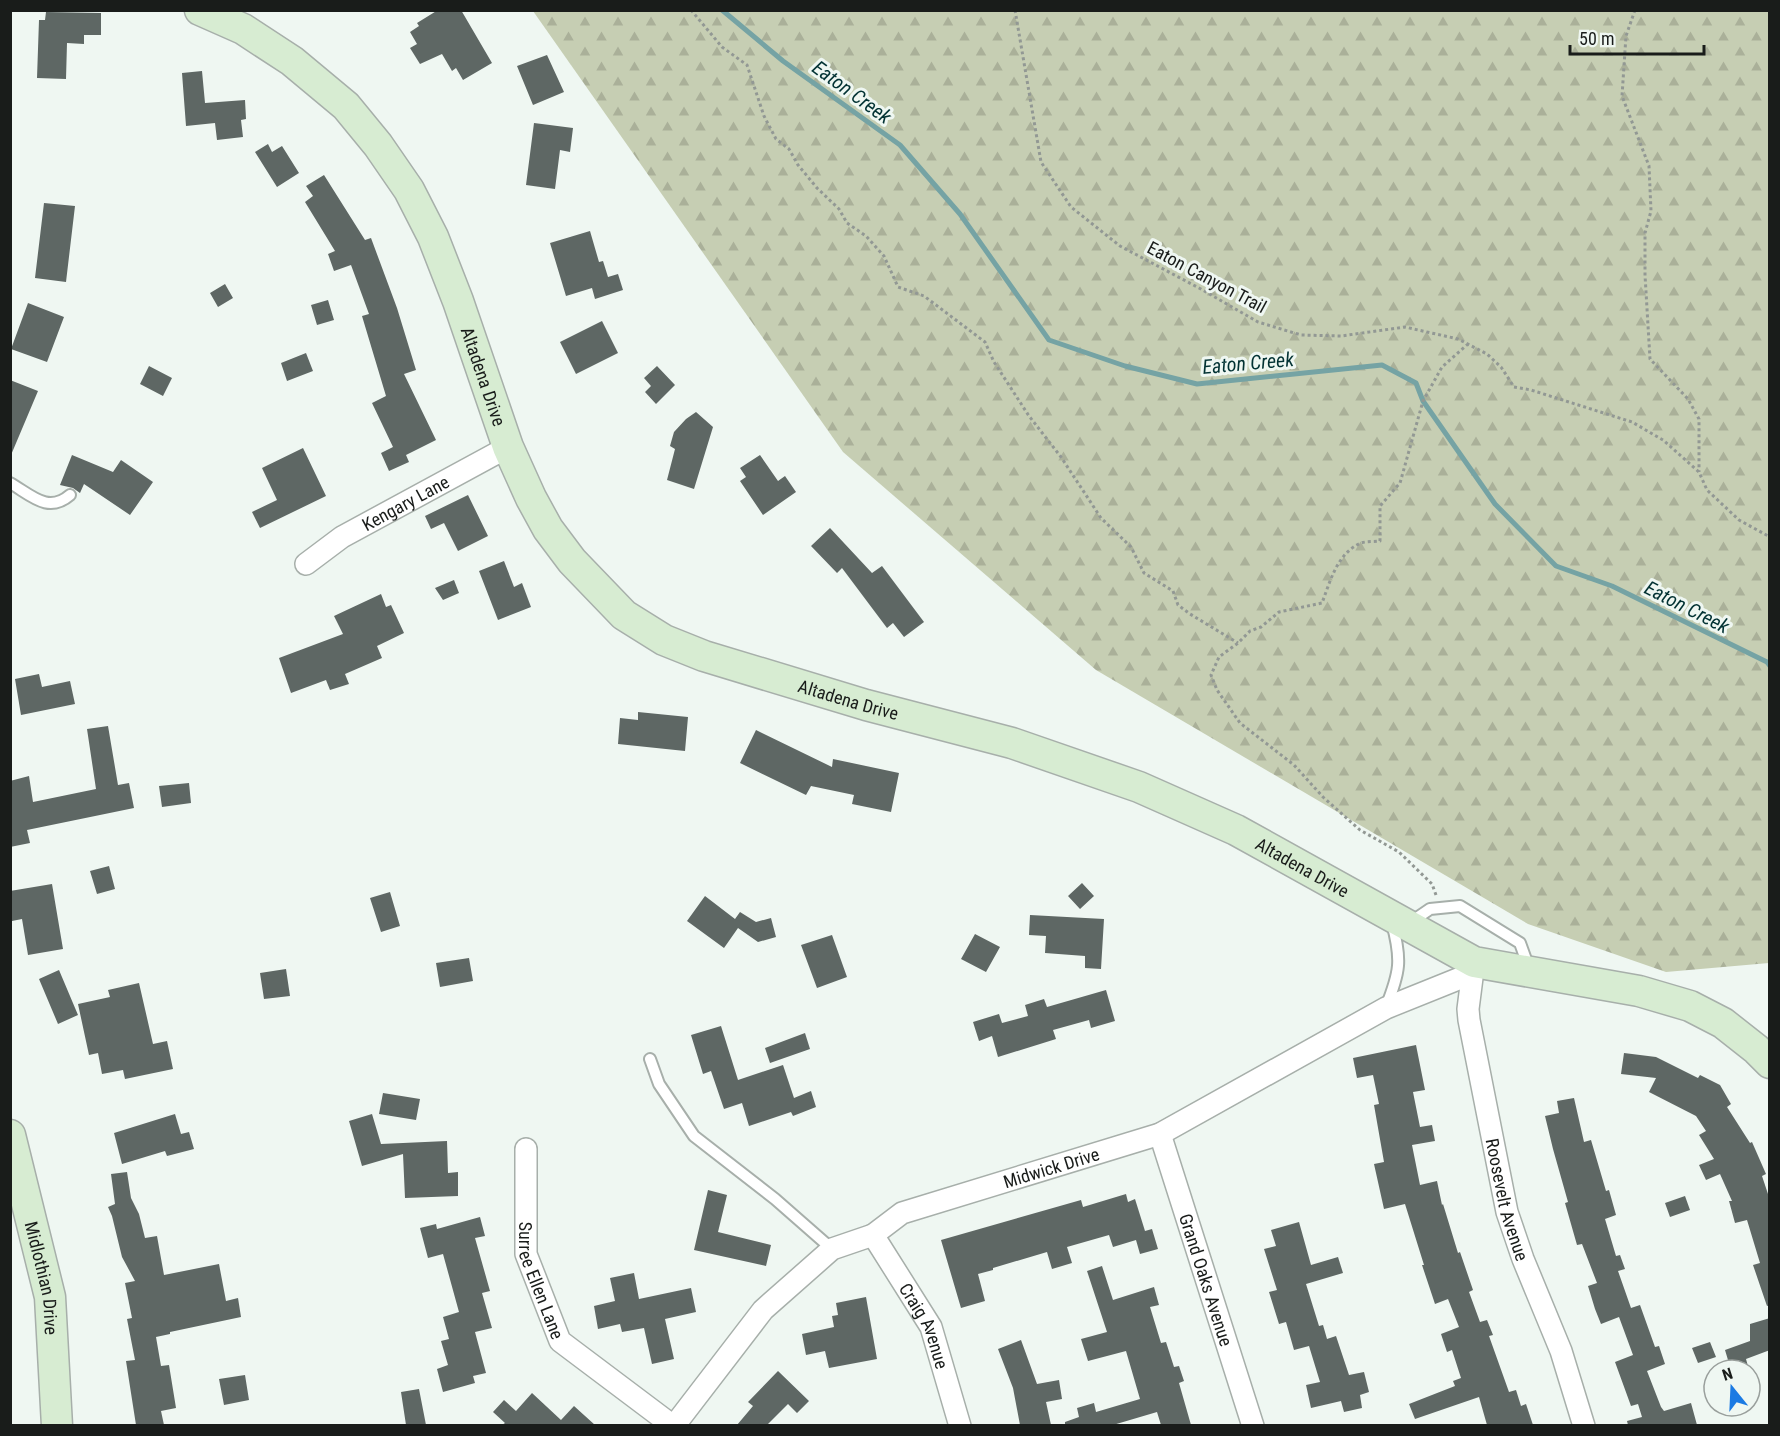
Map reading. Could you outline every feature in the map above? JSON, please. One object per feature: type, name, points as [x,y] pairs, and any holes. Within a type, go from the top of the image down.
[{"type":"main road","name":"Altadena Drive","points":[[200,10],[243,29],[292,61],[346,106],[378,145],[409,190],[433,237],[458,301],[508,447],[531,498],[548,528],[572,561],[624,615],[664,640],[704,656],[866,705],[1012,743],[1139,787],[1236,830],[1474,962],[1531,974],[1639,991],[1690,1006],[1723,1023],[1770,1063]]},
{"type":"main road","name":"Midlothian Drive","points":[[10,1135],[50,1297],[57,1425]]},
{"type":"street","name":"Kengary Lane","points":[[306,564],[342,537],[508,447]]},
{"type":"street","name":"Midwick Drive","points":[[673,1425],[763,1310],[832,1249],[873,1234],[902,1213],[1160,1134],[1386,1008],[1463,977],[1474,962]]},
{"type":"street","name":"Roosevelt Avenue","points":[[1474,962],[1469,1020],[1502,1193],[1517,1244],[1561,1351],[1584,1425]]},
{"type":"street","name":"Grand Oaks Avenue","points":[[1160,1134],[1252,1425]]},
{"type":"street","name":"Surree Ellen Lane","points":[[526,1149],[526,1254],[560,1341],[673,1425]]},
{"type":"street","name":"Craig Avenue","points":[[873,1234],[931,1328],[960,1425]]},
{"type":"lane","points":[[10,483],[41,502],[52,504],[63,501],[70,495]]},
{"type":"lane","points":[[1386,1008],[1397,980],[1399,920],[1430,909],[1460,906],[1520,943],[1531,974]]},
{"type":"lane","points":[[650,1059],[659,1084],[694,1136],[775,1199],[832,1249]]},
{"type":"path","points":[[691,10],[722,47],[747,65],[764,117],[776,139],[789,149],[798,165],[839,209],[847,223],[866,236],[884,256],[898,287],[924,296],[985,342],[994,362],[1029,416],[1061,457],[1101,518],[1131,547],[1144,573],[1173,591],[1178,605],[1190,614],[1238,643]]},
{"type":"path","name":"Eaton Canyon Trail","points":[[1015,10],[1041,162],[1071,207],[1120,246],[1258,322],[1300,335],[1341,336],[1405,327],[1458,339],[1487,354],[1501,367],[1514,387],[1531,390],[1632,422],[1663,440],[1699,472],[1707,490],[1739,520],[1770,537]]},
{"type":"path","points":[[1635,10],[1626,36],[1622,96],[1649,166],[1651,211],[1645,234],[1645,275],[1650,359],[1688,399],[1699,419],[1699,472]]},
{"type":"path","points":[[1441,908],[1432,884],[1398,852],[1360,830],[1323,797],[1294,765],[1240,723],[1217,690],[1210,675],[1219,657],[1279,612],[1322,603],[1334,571],[1348,552],[1362,543],[1380,541],[1380,506],[1400,483],[1423,400],[1442,367],[1468,344]]},
{"type":"green space","points":[[533,11],[1769,11],[1769,963],[1666,972],[1528,924],[1096,670],[843,452]]},
{"type":"building","points":[[438,10],[461,10],[492,63],[463,80],[456,68],[452,71],[442,54],[420,64],[410,48],[417,44],[410,32],[419,26],[417,23]]},
{"type":"building","points":[[46,12],[101,13],[101,35],[84,35],[84,44],[67,43],[66,79],[37,78],[39,20],[45,20]]},
{"type":"building","points":[[547,55],[564,92],[533,105],[517,66]]},
{"type":"building","points":[[202,71],[205,103],[245,100],[246,119],[241,120],[243,137],[217,140],[215,123],[186,126],[182,73]]},
{"type":"building","points":[[534,123],[573,128],[570,152],[560,150],[555,189],[526,185]]},
{"type":"building","points":[[268,144],[272,152],[282,146],[299,173],[277,187],[255,152]]},
{"type":"building","points":[[324,175],[365,240],[371,238],[397,308],[416,370],[404,374],[436,440],[406,455],[409,462],[389,471],[381,453],[393,447],[372,403],[386,396],[362,316],[369,314],[351,265],[334,271],[328,254],[335,251],[305,202],[313,196],[306,186]]},
{"type":"building","points":[[44,203],[75,206],[66,282],[35,278]]},
{"type":"building","points":[[590,231],[599,262],[603,261],[608,277],[618,274],[623,290],[595,299],[592,288],[566,296],[550,243]]},
{"type":"building","points":[[225,284],[233,298],[218,307],[210,293]]},
{"type":"building","points":[[328,300],[334,320],[317,325],[311,305]]},
{"type":"building","points":[[28,303],[64,317],[47,362],[11,349]]},
{"type":"building","points":[[602,321],[618,353],[576,374],[560,342]]},
{"type":"building","points":[[306,353],[313,371],[287,381],[281,363]]},
{"type":"building","points":[[149,366],[172,378],[163,396],[140,384]]},
{"type":"building","points":[[657,366],[675,385],[656,404],[645,392],[651,386],[644,378]]},
{"type":"building","points":[[10,380],[38,391],[11,455],[10,454]]},
{"type":"building","points":[[696,412],[713,427],[694,489],[667,480],[675,449],[670,446],[674,432]]},
{"type":"building","points":[[303,448],[326,496],[260,528],[252,512],[277,500],[262,468]]},
{"type":"building","points":[[72,455],[113,472],[121,460],[153,482],[130,515],[84,484],[80,493],[73,488],[60,485]]},
{"type":"building","points":[[760,455],[778,481],[785,476],[796,492],[763,515],[740,481],[746,477],[740,468]]},
{"type":"building","points":[[468,495],[488,536],[458,551],[444,523],[431,529],[425,516]]},
{"type":"building","points":[[830,528],[872,573],[882,566],[924,622],[904,637],[893,623],[887,628],[842,568],[837,573],[811,546]]},
{"type":"building","points":[[504,561],[514,587],[522,583],[531,607],[498,620],[479,571]]},
{"type":"building","points":[[454,580],[459,593],[443,600],[435,588]]},
{"type":"building","points":[[381,594],[386,607],[391,605],[404,633],[377,646],[382,658],[345,674],[349,684],[330,690],[326,680],[291,693],[279,658],[343,634],[334,616]]},
{"type":"building","points":[[39,674],[42,687],[70,681],[75,704],[21,715],[15,679]]},
{"type":"building","points":[[638,712],[688,717],[685,751],[618,744],[620,718],[638,720]]},
{"type":"building","points":[[108,726],[118,785],[129,783],[134,808],[27,830],[30,843],[10,847],[10,781],[29,776],[33,802],[96,789],[87,729]]},
{"type":"building","points":[[756,730],[832,767],[833,759],[899,773],[891,812],[852,804],[854,795],[811,786],[806,795],[740,763]]},
{"type":"building","points":[[189,783],[191,803],[162,807],[159,786]]},
{"type":"building","points":[[109,866],[115,889],[97,894],[90,871]]},
{"type":"building","points":[[1082,883],[1094,896],[1080,909],[1068,896]]},
{"type":"building","points":[[52,884],[63,949],[28,955],[22,919],[12,921],[10,891]]},
{"type":"building","points":[[390,892],[400,926],[381,932],[370,898]]},
{"type":"building","points":[[705,896],[735,919],[740,912],[756,922],[771,918],[776,937],[758,942],[738,928],[724,948],[687,921]]},
{"type":"building","points":[[1030,915],[1104,919],[1101,969],[1085,968],[1085,956],[1045,953],[1046,936],[1029,935]]},
{"type":"building","points":[[975,934],[1000,947],[986,972],[961,959]]},
{"type":"building","points":[[832,935],[847,977],[817,988],[801,945]]},
{"type":"building","points":[[469,958],[473,981],[440,987],[436,963]]},
{"type":"building","points":[[286,969],[290,996],[264,999],[260,973]]},
{"type":"building","points":[[59,970],[78,1015],[58,1024],[39,979]]},
{"type":"building","points":[[139,983],[153,1044],[167,1041],[173,1069],[125,1079],[123,1070],[102,1074],[98,1053],[89,1055],[78,1004],[110,997],[108,990]]},
{"type":"building","points":[[1106,990],[1115,1021],[1091,1028],[1089,1020],[1053,1030],[1056,1039],[998,1057],[992,1036],[979,1041],[973,1022],[999,1014],[1002,1023],[1028,1016],[1025,1005],[1044,999],[1047,1007]]},
{"type":"building","points":[[721,1026],[738,1080],[783,1065],[794,1098],[811,1091],[816,1107],[793,1116],[791,1112],[749,1126],[742,1103],[724,1109],[711,1071],[703,1074],[691,1035]]},
{"type":"building","points":[[805,1033],[810,1049],[770,1063],[765,1048]]},
{"type":"building","points":[[1416,1045],[1425,1090],[1413,1092],[1420,1127],[1432,1125],[1435,1141],[1412,1145],[1420,1185],[1437,1181],[1442,1205],[1473,1290],[1469,1292],[1480,1322],[1487,1320],[1493,1335],[1489,1336],[1509,1392],[1516,1390],[1521,1406],[1526,1404],[1533,1425],[1487,1425],[1479,1397],[1415,1419],[1409,1404],[1455,1386],[1453,1381],[1461,1378],[1452,1350],[1447,1352],[1441,1334],[1459,1327],[1448,1299],[1435,1304],[1405,1204],[1384,1209],[1374,1164],[1384,1162],[1374,1105],[1379,1104],[1373,1075],[1357,1078],[1353,1058]]},
{"type":"building","points":[[1624,1053],[1656,1057],[1698,1078],[1700,1075],[1720,1085],[1731,1104],[1727,1107],[1750,1143],[1752,1142],[1766,1174],[1762,1176],[1770,1200],[1770,1305],[1767,1306],[1753,1265],[1760,1263],[1747,1220],[1735,1223],[1729,1201],[1732,1201],[1720,1174],[1706,1180],[1699,1165],[1714,1159],[1699,1135],[1706,1131],[1696,1116],[1649,1092],[1656,1078],[1621,1074]]},
{"type":"building","points":[[383,1093],[420,1099],[416,1120],[379,1114]]},
{"type":"building","points":[[1574,1098],[1584,1142],[1591,1140],[1606,1191],[1609,1190],[1616,1215],[1605,1219],[1616,1256],[1620,1255],[1625,1269],[1618,1271],[1631,1308],[1640,1305],[1655,1347],[1659,1346],[1665,1364],[1647,1371],[1664,1411],[1691,1403],[1697,1425],[1628,1425],[1627,1421],[1642,1417],[1638,1404],[1631,1406],[1615,1362],[1633,1355],[1619,1317],[1601,1324],[1595,1309],[1588,1286],[1597,1283],[1582,1244],[1577,1245],[1545,1116],[1559,1113],[1557,1101]]},
{"type":"building","points":[[175,1114],[181,1134],[189,1132],[194,1149],[167,1156],[165,1151],[122,1164],[114,1133]]},
{"type":"building","points":[[372,1114],[381,1144],[447,1141],[448,1173],[458,1172],[458,1196],[405,1198],[403,1154],[362,1166],[349,1121]]},
{"type":"building","points":[[127,1172],[131,1198],[139,1214],[145,1238],[157,1236],[164,1275],[219,1264],[226,1301],[238,1298],[241,1317],[156,1337],[161,1366],[169,1365],[176,1408],[161,1411],[164,1425],[136,1425],[126,1361],[135,1360],[127,1319],[132,1318],[125,1283],[135,1281],[122,1257],[108,1207],[115,1204],[111,1174]]},
{"type":"building","points":[[708,1190],[727,1195],[718,1232],[771,1245],[766,1266],[694,1250]]},
{"type":"building","points":[[1126,1194],[1128,1202],[1135,1199],[1145,1231],[1152,1229],[1158,1249],[1140,1254],[1136,1240],[1113,1247],[1109,1235],[1067,1247],[1072,1263],[1052,1269],[1047,1252],[993,1268],[993,1270],[978,1274],[985,1301],[961,1308],[941,1240],[1081,1200],[1083,1207]]},
{"type":"building","points":[[1685,1196],[1690,1210],[1670,1217],[1665,1203]]},
{"type":"building","points":[[480,1217],[485,1236],[475,1238],[490,1291],[482,1293],[492,1328],[475,1332],[486,1373],[473,1376],[475,1383],[443,1392],[437,1369],[448,1365],[441,1341],[449,1339],[443,1317],[459,1312],[443,1254],[428,1258],[420,1228],[436,1224],[437,1229]]},
{"type":"building","points":[[1299,1222],[1311,1265],[1338,1257],[1343,1273],[1306,1284],[1319,1326],[1323,1325],[1327,1339],[1336,1336],[1349,1375],[1364,1372],[1369,1392],[1360,1395],[1362,1408],[1344,1412],[1341,1401],[1311,1408],[1306,1385],[1320,1382],[1309,1346],[1294,1350],[1286,1322],[1279,1324],[1269,1292],[1277,1290],[1264,1249],[1276,1246],[1271,1230]]},
{"type":"building","points":[[1102,1266],[1113,1300],[1154,1287],[1159,1305],[1150,1307],[1161,1343],[1166,1342],[1174,1367],[1179,1366],[1184,1381],[1179,1383],[1191,1425],[1161,1425],[1157,1412],[1113,1425],[1065,1425],[1065,1422],[1079,1417],[1077,1408],[1094,1403],[1096,1412],[1140,1399],[1126,1351],[1088,1361],[1081,1339],[1107,1332],[1087,1271]]},
{"type":"building","points":[[634,1273],[639,1299],[691,1288],[696,1312],[665,1319],[674,1359],[652,1364],[644,1328],[622,1332],[620,1324],[598,1329],[594,1306],[615,1301],[610,1278]]},
{"type":"building","points":[[866,1297],[877,1359],[829,1368],[825,1351],[806,1355],[802,1334],[834,1327],[832,1316],[838,1315],[836,1303]]},
{"type":"building","points":[[1770,1318],[1770,1350],[1749,1358],[1727,1358],[1725,1350],[1750,1341],[1750,1324]]},
{"type":"building","points":[[1021,1340],[1037,1384],[1059,1380],[1062,1399],[1046,1402],[1051,1425],[1020,1425],[1013,1388],[998,1349]]},
{"type":"building","points":[[1710,1342],[1716,1357],[1702,1358],[1702,1362],[1698,1363],[1692,1348]]},
{"type":"building","points":[[778,1371],[809,1401],[797,1413],[788,1404],[767,1425],[737,1425],[753,1406],[748,1402]]},
{"type":"building","points":[[245,1375],[249,1400],[224,1405],[219,1379]]},
{"type":"building","points":[[419,1389],[426,1425],[406,1425],[401,1392]]},
{"type":"building","points":[[532,1393],[561,1420],[574,1406],[595,1425],[502,1425],[505,1423],[493,1412],[504,1400],[516,1411]]},
{"type":"waterway","name":"Eaton Creek","points":[[722,10],[783,61],[900,145],[960,214],[1049,340],[1125,366],[1197,384],[1382,365],[1416,383],[1423,401],[1495,504],[1556,566],[1612,586],[1767,662],[1770,666]]}]
